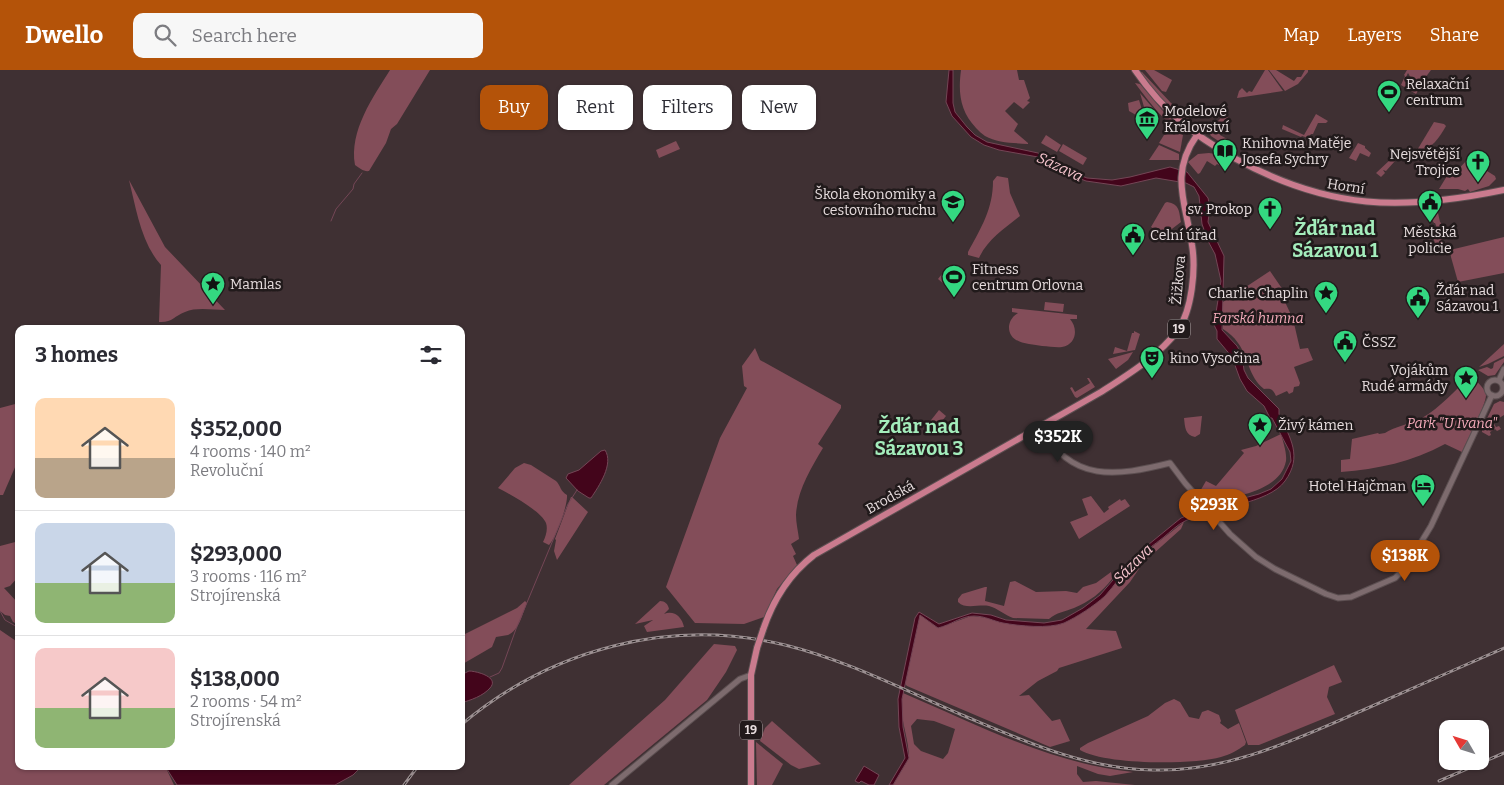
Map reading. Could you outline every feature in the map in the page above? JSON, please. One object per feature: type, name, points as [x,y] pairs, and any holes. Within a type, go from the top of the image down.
[{"type":"main road","name":"Horní","points":[[1135,70],[1164,108],[1197,135],[1242,162],[1282,182],[1314,193],[1343,199],[1414,203],[1462,198],[1504,190]]},
{"type":"main road","name":"Žižkova","points":[[1100,392],[1127,375],[1164,346],[1177,332],[1187,314],[1191,296],[1194,256],[1181,187],[1185,153],[1197,135]]},
{"type":"main road","name":"Brodská","points":[[751,675],[757,648],[774,603],[783,586],[800,566],[814,555],[1100,392]]},
{"type":"main road","name":"19","points":[[751,675],[751,785]]},
{"type":"street","points":[[1498,380],[1504,369]]},
{"type":"street","points":[[1492,380],[1498,380],[1504,386],[1503,394],[1492,395],[1488,390],[1488,384],[1492,380]]},
{"type":"street","points":[[1041,426],[1054,445],[1069,459],[1085,468],[1098,472],[1135,472],[1170,463],[1230,534],[1256,557],[1306,586],[1338,598],[1351,597],[1372,589],[1394,578],[1404,570],[1431,526],[1492,395]]},
{"type":"street","points":[[612,785],[740,679],[751,675]]},
{"type":"green space","points":[[390,70],[430,70],[397,124],[391,129],[386,143],[369,171],[365,171],[355,165],[354,152],[359,127],[370,103]]},
{"type":"green space","points":[[961,70],[1017,70],[1019,80],[1024,80],[1030,98],[1027,101],[1030,102],[1023,109],[1014,102],[1005,111],[1018,124],[1014,131],[1028,144],[995,140],[985,136],[976,128],[966,115],[961,101]]},
{"type":"green space","points":[[1145,70],[1154,70],[1172,80],[1166,92],[1162,91]]},
{"type":"green space","points":[[1265,70],[1268,70],[1283,91],[1237,98],[1242,88],[1247,93],[1249,91],[1252,92]]},
{"type":"green space","points":[[1269,70],[1276,70],[1294,81],[1297,77],[1301,77],[1305,70],[1308,70],[1308,72],[1298,84],[1285,91]]},
{"type":"green space","points":[[1407,70],[1431,70],[1420,81],[1412,80],[1408,73],[1406,77],[1421,86],[1416,94],[1401,85]]},
{"type":"green space","points":[[1142,72],[1171,103],[1189,118],[1188,124],[1160,98],[1140,73]]},
{"type":"green space","points":[[1135,83],[1140,84],[1162,110],[1183,130],[1170,124],[1163,118]]},
{"type":"green space","points":[[1140,93],[1158,114],[1157,118],[1154,119],[1146,114]]},
{"type":"green space","points":[[1139,100],[1144,116],[1143,119],[1129,111],[1128,103]]},
{"type":"green space","points":[[1316,114],[1328,121],[1326,123],[1318,123],[1313,134],[1308,138],[1282,129],[1283,125],[1304,135]]},
{"type":"green space","points":[[1224,115],[1230,118],[1220,135],[1229,140],[1226,146],[1211,136],[1208,131]]},
{"type":"green space","points":[[1434,122],[1446,126],[1431,146],[1417,153],[1416,152]]},
{"type":"green space","points":[[1178,131],[1183,135],[1180,152],[1159,143],[1164,135]]},
{"type":"green space","points":[[1046,135],[1061,145],[1057,152],[1041,143]]},
{"type":"green space","points":[[676,141],[680,149],[659,158],[656,150]]},
{"type":"green space","points":[[1358,143],[1365,146],[1371,153],[1369,157],[1360,153],[1356,161],[1349,158]]},
{"type":"green space","points":[[1063,144],[1087,158],[1083,165],[1059,151]]},
{"type":"green space","points":[[1159,145],[1179,154],[1179,160],[1149,160]]},
{"type":"green space","points":[[1399,153],[1395,161],[1386,171],[1383,170],[1385,173],[1381,177],[1376,173],[1391,159],[1390,156]]},
{"type":"green space","points":[[1198,154],[1215,154],[1230,163],[1226,169],[1217,164],[1215,166],[1207,161],[1198,174],[1188,162]]},
{"type":"green space","points":[[1468,159],[1495,176],[1496,179],[1489,186],[1470,192],[1468,189],[1465,191],[1439,189],[1447,176],[1450,178]]},
{"type":"green space","points":[[997,176],[1008,178],[1010,193],[1020,216],[992,240],[979,258],[968,255],[989,209],[993,181]]},
{"type":"green space","points":[[129,180],[165,247],[225,310],[189,310],[173,319],[159,322],[161,265],[144,236]]},
{"type":"green space","points":[[1167,202],[1177,207],[1181,222],[1164,235],[1151,227]]},
{"type":"green space","points":[[1436,213],[1438,213],[1441,223],[1442,244],[1445,245],[1441,248],[1437,247],[1432,236],[1439,233],[1431,218],[1436,216]]},
{"type":"green space","points":[[1504,237],[1504,273],[1458,282],[1450,250]]},
{"type":"green space","points":[[949,265],[957,270],[945,285],[938,279]]},
{"type":"green space","name":"Farská humna","points":[[1270,271],[1283,290],[1285,302],[1293,319],[1300,349],[1308,348],[1313,360],[1294,367],[1300,383],[1299,386],[1294,387],[1293,392],[1289,394],[1287,391],[1276,396],[1272,390],[1264,389],[1259,384],[1242,349],[1231,335],[1223,329],[1223,302]]},
{"type":"green space","points":[[1045,302],[1064,304],[1063,312],[1044,310]]},
{"type":"green space","points":[[1012,308],[1077,315],[1077,319],[1070,319],[1075,331],[1071,343],[1057,347],[1032,345],[1016,340],[1010,332],[1009,326],[1012,318],[1018,313],[1012,312]]},
{"type":"green space","points":[[1134,331],[1140,334],[1135,350],[1113,354],[1115,347],[1127,351]]},
{"type":"green space","points":[[1504,344],[1504,356],[1479,367]]},
{"type":"green space","points":[[755,348],[760,360],[841,405],[841,408],[818,444],[823,448],[809,472],[799,497],[796,515],[799,539],[791,544],[796,554],[793,556],[797,565],[777,589],[764,617],[744,624],[695,623],[666,587],[720,438],[747,388],[744,386],[742,366]]},
{"type":"green space","points":[[1133,352],[1128,360],[1116,369],[1108,359]]},
{"type":"green space","points":[[1504,358],[1504,362],[1495,375],[1488,376],[1478,370],[1487,367],[1491,369],[1494,363]]},
{"type":"green space","name":"Park \"U Ivana\"","points":[[1471,376],[1482,387],[1486,395],[1480,415],[1462,452],[1445,444],[1420,456],[1394,464],[1341,472],[1341,460],[1350,459],[1352,439],[1385,433],[1422,418],[1441,404]]},
{"type":"green space","points":[[1087,378],[1095,387],[1077,398],[1075,397],[1070,388],[1072,387],[1075,392],[1090,383]]},
{"type":"green space","points":[[1500,401],[1504,402],[1504,415],[1493,422],[1496,427],[1499,426],[1501,429],[1497,431],[1495,429],[1490,432],[1491,435],[1489,436],[1482,432],[1482,429],[1494,404]]},
{"type":"green space","points":[[15,404],[15,467],[3,495],[0,495],[0,408]]},
{"type":"green space","points":[[939,410],[946,416],[935,430],[928,424]]},
{"type":"green space","points":[[1202,416],[1200,434],[1195,437],[1192,436],[1186,430],[1184,418]]},
{"type":"green space","points":[[1281,434],[1286,461],[1282,471],[1275,480],[1255,491],[1209,504],[1199,493],[1206,481],[1216,486],[1244,453],[1241,450],[1256,446]]},
{"type":"green space","points":[[524,463],[531,465],[556,481],[567,495],[561,521],[549,545],[543,542],[547,528],[543,518],[525,503],[498,488],[515,468]]},
{"type":"green space","points":[[1091,496],[1104,513],[1109,509],[1108,507],[1120,499],[1121,501],[1125,499],[1130,506],[1079,539],[1070,522],[1088,515],[1082,499]]},
{"type":"green space","points":[[571,497],[588,512],[557,560],[554,551],[555,539]]},
{"type":"green space","points":[[1184,522],[1181,529],[1143,563],[1130,582],[1086,629],[1116,631],[1122,648],[1059,668],[1019,696],[1029,695],[1052,721],[1060,719],[1070,741],[1050,747],[905,684],[920,615],[938,628],[971,616],[1022,625],[1064,623],[1087,610],[1101,599],[1135,560]]},
{"type":"green space","points":[[1401,540],[1413,547],[1402,566],[1397,541]]},
{"type":"green space","points":[[15,542],[15,580],[10,586],[4,588],[15,600],[15,623],[10,616],[0,611],[0,546]]},
{"type":"green space","points":[[1111,572],[1112,579],[1095,596],[1080,606],[1058,613],[1049,619],[1013,618],[989,606],[965,606],[958,602],[962,594],[987,587],[985,601],[1004,606],[1010,582],[1015,581],[1036,592],[1066,591],[1077,593],[1083,587],[1096,583]]},
{"type":"green space","points":[[525,601],[527,603],[515,630],[508,635],[496,637],[492,647],[465,663],[465,634],[517,608]]},
{"type":"green space","points":[[660,601],[665,602],[669,607],[664,614],[671,613],[677,615],[684,627],[647,632],[644,626],[653,620],[635,624]]},
{"type":"green space","points":[[0,630],[15,640],[15,770],[167,770],[174,785],[0,785]]},
{"type":"green space","points":[[714,644],[735,646],[737,650],[726,672],[707,700],[604,785],[569,785],[665,700]]},
{"type":"green space","points":[[1334,665],[1342,682],[1329,687],[1327,697],[1335,714],[1259,745],[1248,745],[1235,710]]},
{"type":"green space","points":[[903,693],[987,730],[1044,752],[1103,768],[1133,772],[1110,776],[1098,774],[1077,766],[1077,774],[1083,782],[1096,781],[1135,785],[893,785],[909,758],[902,702]],"holes":[[[917,719],[934,721],[955,729],[948,753],[943,759],[921,751],[914,744],[911,726]]]},
{"type":"green space","points":[[1174,699],[1180,702],[1189,717],[1199,719],[1202,712],[1208,710],[1219,715],[1220,723],[1228,729],[1239,723],[1246,742],[1245,745],[1227,755],[1208,760],[1171,762],[1109,759],[1080,750],[1080,748],[1088,743],[1148,716],[1165,703]]},
{"type":"green space","points":[[772,721],[821,764],[799,769],[760,741],[765,728]]},
{"type":"green space","points":[[756,742],[783,764],[772,785],[757,785]]},
{"type":"water","name":"Sázava","points":[[949,70],[953,70],[953,103],[955,112],[975,135],[987,142],[1038,153],[1069,171],[1087,178],[1112,180],[1170,167],[1187,172],[1208,198],[1210,207],[1208,222],[1224,256],[1222,330],[1237,346],[1242,355],[1244,370],[1248,378],[1279,409],[1279,414],[1293,447],[1294,455],[1290,472],[1277,489],[1253,500],[1196,516],[1182,523],[1137,558],[1101,600],[1064,623],[1050,626],[1025,626],[974,616],[965,617],[938,628],[920,615],[902,699],[903,727],[909,758],[893,785],[889,785],[905,758],[899,727],[898,699],[915,618],[919,612],[939,624],[972,613],[991,615],[1006,620],[1044,623],[1062,620],[1083,608],[1100,595],[1132,558],[1181,518],[1271,489],[1282,479],[1291,461],[1290,452],[1272,418],[1270,418],[1264,406],[1247,391],[1240,379],[1232,357],[1217,339],[1217,331],[1214,325],[1221,281],[1215,254],[1202,224],[1199,196],[1194,187],[1186,183],[1156,178],[1121,186],[1086,181],[1063,172],[1038,157],[999,150],[984,145],[971,137],[952,116],[946,102]]},
{"type":"water","points":[[605,450],[608,462],[607,468],[598,487],[591,498],[589,498],[578,491],[566,478],[568,474],[579,470],[601,451]]},
{"type":"water","points":[[469,671],[486,675],[492,681],[490,688],[465,702],[465,673]]},
{"type":"water","points":[[864,766],[879,775],[874,785],[855,781]]},
{"type":"water","points":[[168,770],[358,770],[335,785],[177,785]]},
{"type":"waterway","points":[[331,221],[336,209],[353,189],[354,184],[362,173]]},
{"type":"waterway","points":[[490,677],[499,673],[502,668],[516,629],[568,504],[577,490]]},
{"type":"waterway","points":[[0,611],[5,620],[15,626]]},
{"type":"railway","points":[[465,722],[496,699],[533,676],[573,659],[614,646],[656,638],[699,635],[742,637],[785,645],[830,659],[1055,752],[1103,765],[1153,770],[1181,769],[1208,766],[1234,760],[1286,743],[1504,648]]},
{"type":"railway","points":[[1439,781],[1504,753]]},
{"type":"railway","points":[[404,785],[415,770]]},
{"type":"place","name":"Relaxační centrum","points":[[1389,113]]},
{"type":"place","name":"Modelové Království","points":[[1147,140]]},
{"type":"place","name":"Knihovna Matěje Josefa Sychry","points":[[1225,172]]},
{"type":"place","name":"Nejsvětější Trojice","points":[[1478,183]]},
{"type":"place","name":"Škola ekonomiky a cestovního ruchu","points":[[953,223]]},
{"type":"place","name":"Městská policie","points":[[1430,223]]},
{"type":"place","name":"sv. Prokop","points":[[1270,230]]},
{"type":"place","name":"Celní úřad","points":[[1133,256]]},
{"type":"place","name":"Fitness centrum Orlovna","points":[[954,298]]},
{"type":"place","name":"Mamlas","points":[[213,305]]},
{"type":"place","name":"Charlie Chaplin","points":[[1326,314]]},
{"type":"place","name":"Žďár nad Sázavou 1","points":[[1418,319]]},
{"type":"place","name":"ČSSZ","points":[[1345,363]]},
{"type":"place","name":"kino Vysočina","points":[[1152,379]]},
{"type":"place","name":"Vojákům Rudé armády","points":[[1466,399]]},
{"type":"place","name":"Živý kámen","points":[[1260,446]]},
{"type":"place","name":"Hotel Hajčman","points":[[1423,507]]},
{"type":"district","name":"Žďár nad Sázavou 1","points":[[1335,239]]},
{"type":"district","name":"Žďár nad Sázavou 3","points":[[919,437]]}]
